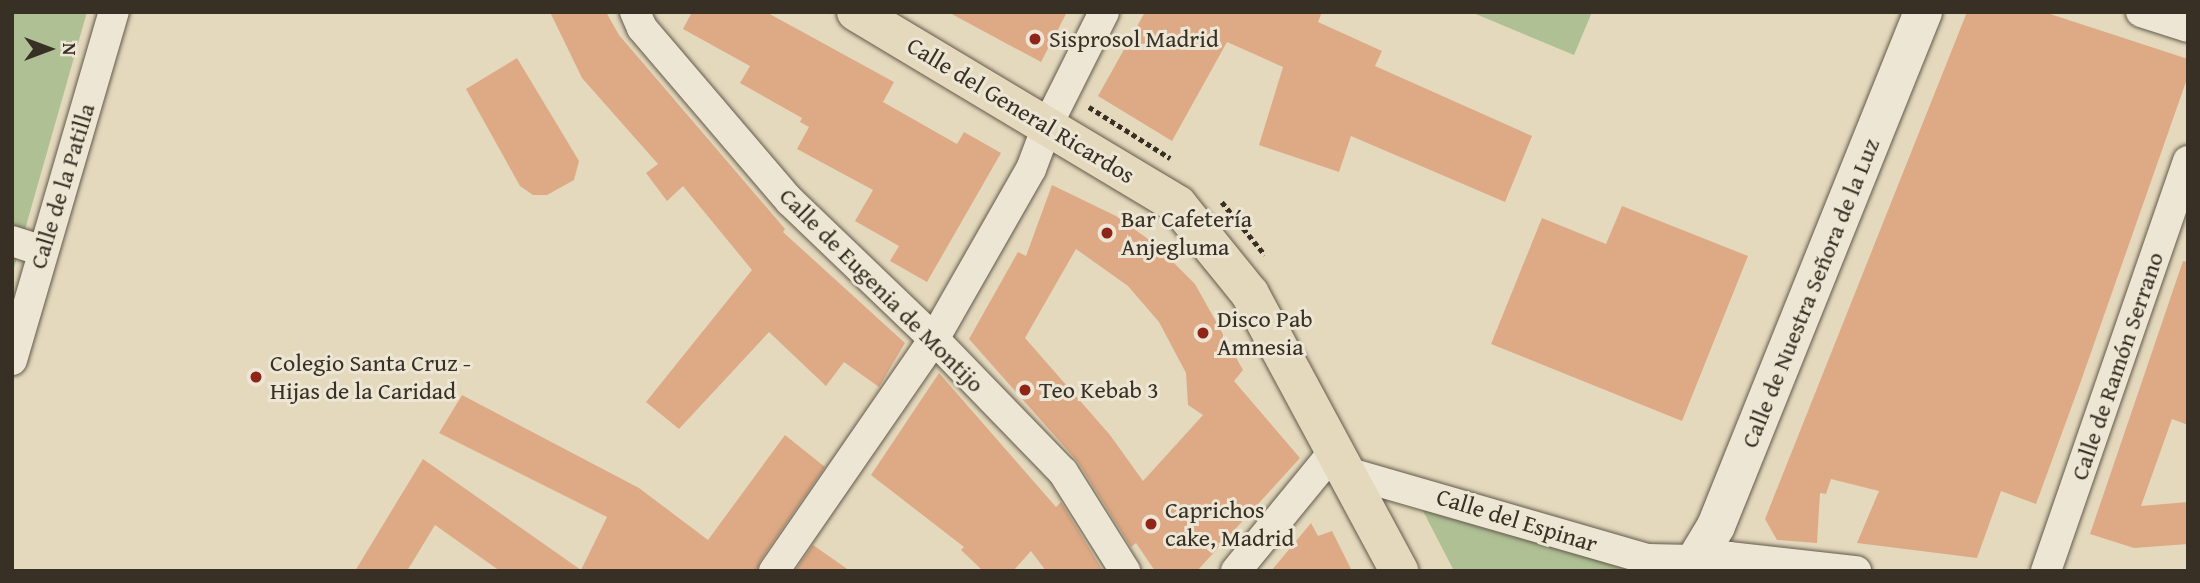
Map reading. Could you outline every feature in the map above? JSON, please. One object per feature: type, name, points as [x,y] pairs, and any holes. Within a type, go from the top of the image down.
[{"type":"main road","name":"Calle del General Ricardos","points":[[856,12],[1048,124],[1178,205],[1250,294],[1399,571]]},
{"type":"street","name":"Calle de la Patilla","points":[[12,360],[114,12]]},
{"type":"street","name":"Calle de Eugenia de Montijo","points":[[635,12],[642,28],[790,201],[934,339],[1063,472],[1125,571]]},
{"type":"street","points":[[774,571],[934,339],[1031,169],[1048,124],[1104,12]]},
{"type":"street","name":"Calle de Nuestra Señora de la Luz","points":[[1691,566],[1716,526],[1923,12]]},
{"type":"street","points":[[2141,12],[2188,27]]},
{"type":"street","name":"Calle de Ramón Serrano","points":[[2046,571],[2188,161]]},
{"type":"street","points":[[12,241],[42,251]]},
{"type":"street","points":[[1236,571],[1340,461]]},
{"type":"street","name":"Calle del Espinar","points":[[1340,461],[1648,559],[1691,566],[1729,557],[1856,571]]},
{"type":"green space","points":[[12,12],[87,12],[12,275]]},
{"type":"green space","points":[[1471,12],[1592,12],[1574,55]]},
{"type":"green space","points":[[1422,509],[1636,571],[1454,571]]},
{"type":"building","points":[[550,12],[606,12],[619,35],[785,229],[783,232],[905,343],[879,387],[844,362],[826,386],[769,332],[679,429],[646,402],[752,270],[683,186],[667,201],[646,173],[658,164],[582,78]]},
{"type":"building","points":[[692,12],[766,12],[894,82],[883,102],[957,144],[964,132],[1001,153],[927,282],[890,261],[899,246],[855,221],[873,190],[797,149],[809,127],[800,122],[802,118],[740,83],[750,66],[683,29]]},
{"type":"building","points":[[948,12],[1067,12],[1041,62]]},
{"type":"building","points":[[1145,12],[1322,12],[1318,22],[1382,51],[1375,66],[1532,136],[1505,202],[1351,136],[1339,172],[1259,145],[1283,67],[1227,42],[1172,141],[1098,96]]},
{"type":"building","points":[[1967,12],[2044,12],[2188,59],[2188,76],[2081,381],[2036,504],[2001,491],[1977,558],[1857,543],[1879,491],[1831,479],[1826,494],[1820,493],[1817,543],[1777,540],[1765,519]]},
{"type":"building","points":[[517,58],[579,161],[574,180],[547,195],[533,195],[520,186],[466,89]]},
{"type":"building","points":[[1052,185],[1116,216],[1155,244],[1195,284],[1243,370],[1234,381],[1300,458],[1197,571],[1155,571],[1136,543],[1131,547],[1078,462],[969,339],[1018,252],[1026,256]],"holes":[[[1076,249],[1128,286],[1159,322],[1186,373],[1188,405],[1203,415],[1143,481],[1110,435],[1025,338]]]},
{"type":"building","points":[[1622,206],[1748,256],[1682,421],[1491,344],[1542,218],[1606,244]]},
{"type":"building","points":[[2183,261],[2188,262],[2188,425],[2172,419],[2141,506],[2188,502],[2188,544],[2134,548],[2090,534]]},
{"type":"building","points":[[939,373],[1056,507],[1061,502],[1103,571],[1046,571],[1031,551],[1013,571],[983,571],[961,550],[964,547],[871,475]]},
{"type":"building","points":[[462,395],[639,488],[708,540],[785,435],[825,467],[760,561],[757,571],[500,571],[435,525],[407,571],[355,571],[423,459],[581,570],[607,517],[439,433]]},
{"type":"building","points":[[1311,523],[1318,536],[1332,531],[1352,571],[1271,571]]},
{"type":"building","points":[[813,545],[850,571],[795,571]]},
{"type":"place","name":"Sisprosol Madrid","points":[[1035,39]]},
{"type":"place","name":"Bar Cafetería Anjegluma","points":[[1107,233]]},
{"type":"place","name":"Disco Pab Amnesia","points":[[1203,333]]},
{"type":"place","name":"Colegio Santa Cruz - Hijas de la Caridad","points":[[256,377]]},
{"type":"place","name":"Teo Kebab 3","points":[[1025,390]]},
{"type":"place","name":"Caprichos cake, Madrid","points":[[1151,524]]}]
